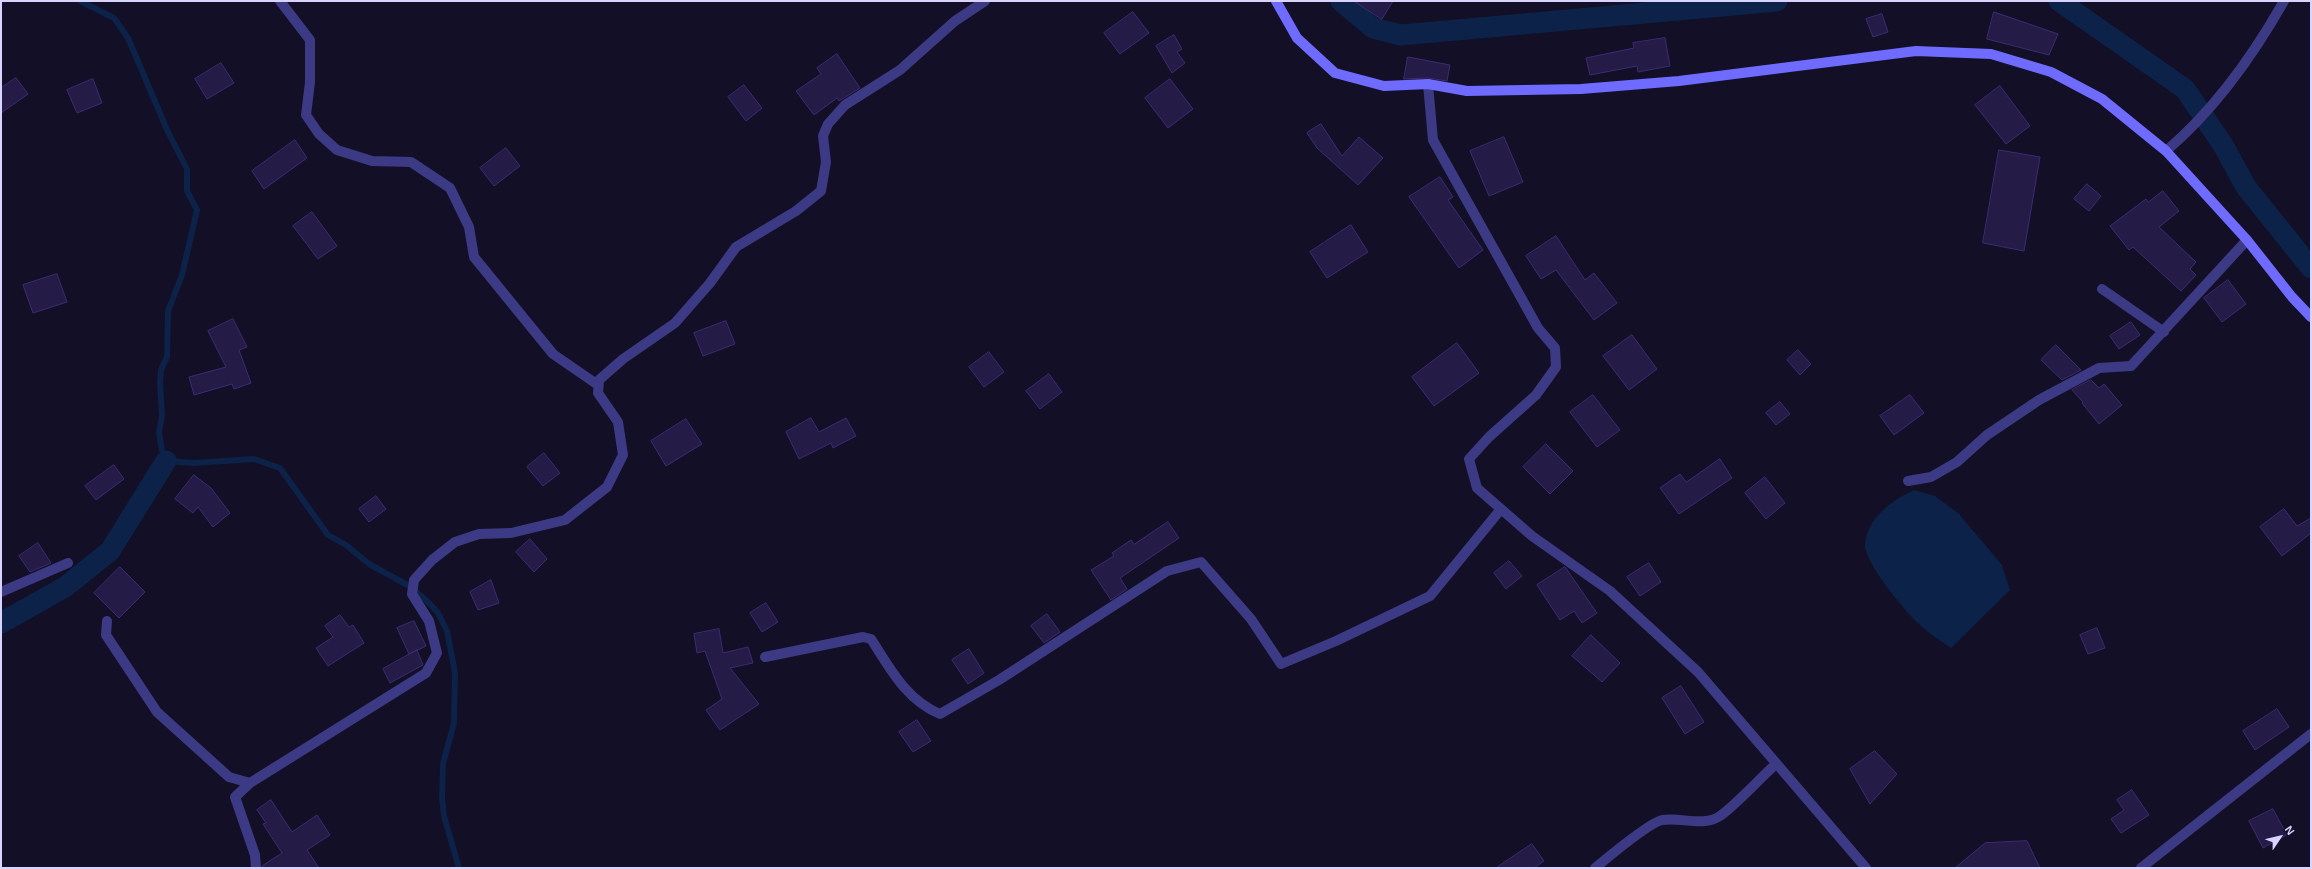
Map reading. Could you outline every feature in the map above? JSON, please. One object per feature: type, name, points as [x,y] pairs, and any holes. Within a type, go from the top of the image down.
[{"type":"main road","points":[[1276,1],[1297,38],[1335,73],[1384,86],[1428,84],[1467,91],[1581,88],[1679,82],[1916,51],[1991,54],[2051,72],[2102,99],[2166,151],[2248,240],[2292,297],[2311,317]]},
{"type":"street","points":[[280,1],[310,40],[310,82],[306,115],[319,134],[337,150],[372,161],[410,162],[450,188],[469,227],[474,257],[553,354],[598,385]]},
{"type":"street","points":[[256,868],[255,855],[235,797],[250,783],[426,673],[436,653],[429,621],[412,594],[414,580],[432,560],[455,542],[479,534],[512,533],[565,520],[607,487],[623,455],[618,422],[598,393],[599,380],[623,359],[675,323],[710,283],[736,248],[796,211],[821,191],[826,162],[823,136],[828,124],[846,105],[900,70],[955,21],[985,1]]},
{"type":"street","points":[[2166,151],[2184,135],[2230,81],[2265,34],[2284,1]]},
{"type":"street","points":[[1428,84],[1433,140],[1538,328],[1555,348],[1556,368],[1536,395],[1490,437],[1469,459],[1477,488],[1532,536],[1610,591],[1687,662],[1866,868]]},
{"type":"street","points":[[1908,481],[1931,477],[1957,462],[1987,435],[2026,408],[2099,368],[2131,366],[2248,240]]},
{"type":"street","points":[[2102,289],[2164,332]]},
{"type":"street","points":[[765,657],[863,637],[871,639],[902,687],[926,709],[940,714],[999,680],[1167,571],[1201,562],[1251,619],[1281,664],[1336,641],[1430,596],[1501,508]]},
{"type":"street","points":[[1,592],[68,563]]},
{"type":"street","points":[[107,621],[106,635],[157,712],[229,777],[250,783]]},
{"type":"street","points":[[2141,868],[2311,734]]},
{"type":"street","points":[[1595,868],[1620,847],[1661,820],[1681,819],[1705,821],[1719,816],[1776,764]]},
{"type":"water","points":[[1915,490],[1935,496],[1959,514],[2002,565],[2010,590],[1951,648],[1930,633],[1904,608],[1886,586],[1866,552],[1865,544],[1867,535],[1876,518],[1890,504]]},
{"type":"building","points":[[1354,1],[1393,1],[1382,19]]},
{"type":"building","points":[[1133,12],[1149,33],[1120,54],[1104,33]]},
{"type":"building","points":[[1994,12],[2058,34],[2049,55],[1987,39]]},
{"type":"building","points":[[1882,14],[1888,32],[1873,37],[1866,19]]},
{"type":"building","points":[[1174,35],[1182,49],[1177,52],[1185,63],[1172,73],[1156,46]]},
{"type":"building","points":[[1665,38],[1670,66],[1638,72],[1637,66],[1590,75],[1586,58],[1634,48],[1633,43]]},
{"type":"building","points":[[837,54],[860,88],[839,101],[837,98],[814,115],[796,91],[821,74],[817,68]]},
{"type":"building","points":[[1408,57],[1450,65],[1447,81],[1428,78],[1404,79]]},
{"type":"building","points":[[221,63],[234,83],[207,99],[195,79]]},
{"type":"building","points":[[16,78],[28,94],[1,113],[1,88]]},
{"type":"building","points":[[93,79],[102,103],[77,113],[67,90]]},
{"type":"building","points":[[1170,79],[1193,109],[1168,128],[1145,98]]},
{"type":"building","points":[[744,85],[762,108],[746,121],[728,97]]},
{"type":"building","points":[[2000,86],[2030,126],[2006,144],[1975,105]]},
{"type":"building","points":[[1321,124],[1342,156],[1359,137],[1383,158],[1358,185],[1317,148],[1307,133]]},
{"type":"building","points":[[1504,137],[1523,182],[1489,196],[1470,151]]},
{"type":"building","points":[[295,140],[307,158],[264,189],[252,171]]},
{"type":"building","points":[[506,148],[520,166],[494,186],[480,168]]},
{"type":"building","points":[[1999,150],[2040,157],[2024,251],[1983,243]]},
{"type":"building","points":[[1440,177],[1453,197],[1448,200],[1483,250],[1459,268],[1409,197]]},
{"type":"building","points":[[2087,184],[2101,196],[2089,211],[2074,199]]},
{"type":"building","points":[[2163,191],[2179,211],[2159,227],[2196,262],[2190,269],[2196,275],[2181,291],[2133,247],[2129,250],[2110,226],[2146,199],[2148,202]]},
{"type":"building","points":[[312,212],[337,246],[318,259],[293,226]]},
{"type":"building","points":[[1351,225],[1368,252],[1327,278],[1310,252]]},
{"type":"building","points":[[1556,236],[1585,280],[1594,273],[1617,303],[1594,320],[1556,270],[1541,279],[1526,256]]},
{"type":"building","points":[[57,274],[67,302],[33,313],[23,285]]},
{"type":"building","points":[[2228,280],[2246,304],[2222,322],[2204,298]]},
{"type":"building","points":[[233,319],[247,347],[239,350],[251,383],[234,389],[232,384],[194,395],[189,377],[226,367],[208,331]]},
{"type":"building","points":[[726,321],[735,344],[703,356],[694,333]]},
{"type":"building","points":[[2131,322],[2140,335],[2119,349],[2110,336]]},
{"type":"building","points":[[1632,335],[1657,369],[1629,390],[1603,356]]},
{"type":"building","points":[[1457,343],[1479,373],[1434,406],[1412,377]]},
{"type":"building","points":[[2056,345],[2081,370],[2062,380],[2041,360]]},
{"type":"building","points":[[1798,350],[1811,364],[1800,375],[1787,360]]},
{"type":"building","points":[[989,352],[1004,372],[984,387],[969,367]]},
{"type":"building","points":[[1049,374],[1062,392],[1040,409],[1026,391]]},
{"type":"building","points":[[2091,380],[2099,388],[2104,384],[2122,405],[2099,424],[2072,390]]},
{"type":"building","points":[[1593,395],[1620,430],[1597,447],[1570,412]]},
{"type":"building","points":[[1910,395],[1924,413],[1894,435],[1880,416]]},
{"type":"building","points":[[1780,402],[1790,414],[1776,425],[1766,413]]},
{"type":"building","points":[[811,418],[819,432],[846,418],[856,436],[833,448],[831,443],[799,459],[786,432]]},
{"type":"building","points":[[686,419],[702,444],[666,466],[651,441]]},
{"type":"building","points":[[1546,444],[1573,471],[1550,494],[1523,467]]},
{"type":"building","points":[[544,453],[560,473],[543,486],[527,467]]},
{"type":"building","points":[[1720,459],[1732,478],[1679,514],[1660,488],[1680,474],[1686,482]]},
{"type":"building","points":[[114,465],[124,479],[96,500],[85,486]]},
{"type":"building","points":[[194,475],[211,488],[230,513],[213,527],[198,507],[193,513],[175,499]]},
{"type":"building","points":[[1765,477],[1785,503],[1766,519],[1745,493]]},
{"type":"building","points":[[376,496],[386,509],[369,522],[359,509]]},
{"type":"building","points":[[2284,509],[2297,526],[2311,518],[2311,533],[2282,556],[2260,527]]},
{"type":"building","points":[[1168,522],[1179,538],[1120,578],[1127,589],[1111,600],[1091,570],[1114,556],[1112,553],[1131,540],[1134,544]]},
{"type":"building","points":[[530,539],[547,559],[534,572],[516,552]]},
{"type":"building","points":[[38,543],[51,563],[30,572],[19,556]]},
{"type":"building","points":[[1509,561],[1522,576],[1506,589],[1494,573]]},
{"type":"building","points":[[1649,563],[1661,582],[1640,596],[1627,577]]},
{"type":"building","points":[[120,567],[145,592],[119,618],[94,593]]},
{"type":"building","points":[[1565,567],[1597,613],[1582,623],[1574,611],[1560,620],[1537,585]]},
{"type":"building","points":[[491,580],[499,603],[478,610],[470,592]]},
{"type":"building","points":[[766,603],[778,622],[762,632],[750,613]]},
{"type":"building","points":[[1047,614],[1060,632],[1044,643],[1031,626]]},
{"type":"building","points":[[340,615],[349,627],[353,625],[364,643],[328,666],[316,648],[333,637],[325,626]]},
{"type":"building","points":[[414,621],[426,646],[409,654],[397,628]]},
{"type":"building","points":[[2097,628],[2105,648],[2088,654],[2080,635]]},
{"type":"building","points":[[719,629],[723,653],[748,647],[753,663],[730,668],[759,704],[720,730],[706,710],[722,699],[705,651],[697,653],[694,634]]},
{"type":"building","points":[[1591,635],[1620,663],[1602,682],[1572,656]]},
{"type":"building","points":[[969,649],[984,673],[968,684],[952,660]]},
{"type":"building","points":[[417,650],[423,665],[390,683],[383,669]]},
{"type":"building","points":[[1681,686],[1704,722],[1685,734],[1662,698]]},
{"type":"building","points":[[2277,709],[2289,727],[2255,750],[2243,731]]},
{"type":"building","points":[[917,720],[931,741],[913,752],[899,732]]},
{"type":"building","points":[[1875,751],[1897,774],[1870,804],[1850,769]]},
{"type":"building","points":[[2132,790],[2149,815],[2121,833],[2111,819],[2124,810],[2117,800]]},
{"type":"building","points":[[271,800],[292,832],[317,815],[330,835],[307,850],[319,868],[262,868],[262,866],[282,853],[263,824],[266,823],[257,810]]},
{"type":"building","points":[[2273,809],[2287,835],[2263,848],[2249,821]]},
{"type":"building","points":[[2027,841],[2040,868],[1955,868],[1985,843]]},
{"type":"building","points":[[1532,844],[1544,861],[1534,868],[1496,868]]},
{"type":"waterway","points":[[80,1],[114,18],[128,38],[168,132],[187,169],[187,191],[197,210],[182,275],[168,311],[167,357],[161,370],[160,382],[162,416],[159,432],[162,451],[166,461],[194,463],[254,459],[280,468],[328,535],[346,545],[369,564],[411,587],[438,613],[447,631],[455,673],[454,723],[443,764],[442,798],[444,816],[459,868]]},
{"type":"waterway","points":[[1341,1],[1373,28],[1401,35],[1777,1]]},
{"type":"waterway","points":[[2059,1],[2185,89],[2223,145],[2246,187],[2311,268]]},
{"type":"waterway","points":[[1,623],[65,587],[110,551],[166,461]]}]
